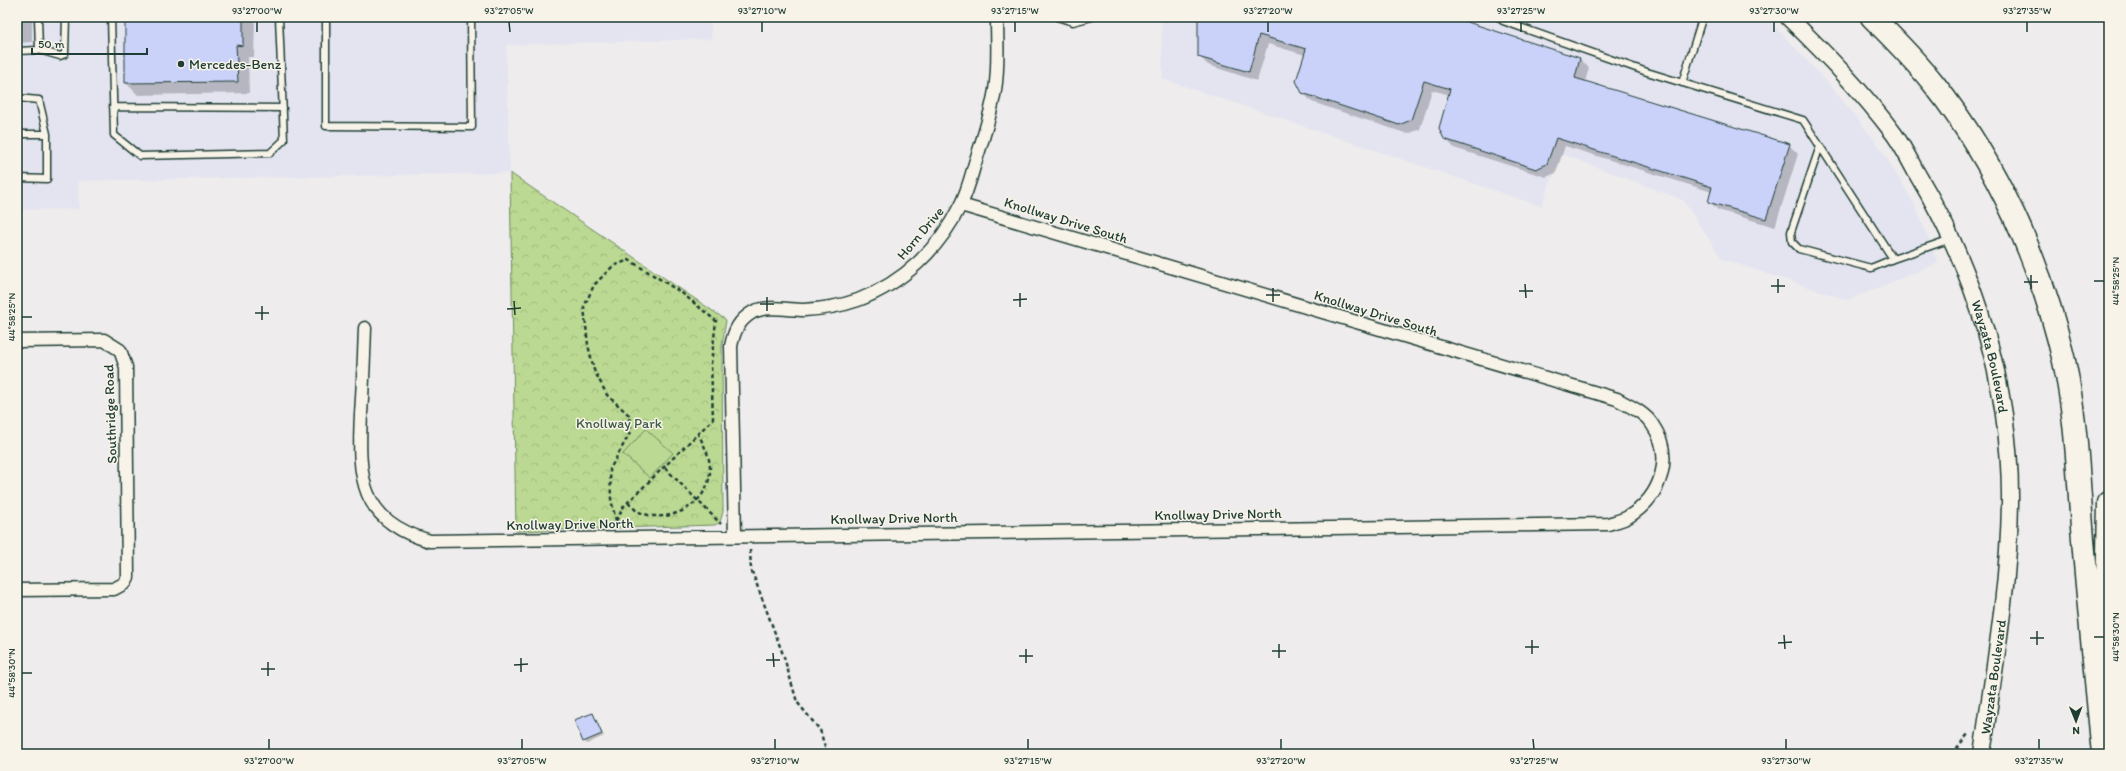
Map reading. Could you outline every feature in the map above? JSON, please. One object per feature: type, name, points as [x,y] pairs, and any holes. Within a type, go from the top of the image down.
[{"type":"highway","points":[[1872,17],[1903,48],[1935,84],[1974,141],[2018,226],[2033,259],[2053,316],[2064,363],[2075,440],[2103,754]]},
{"type":"highway","points":[[2103,754],[2109,502]]},
{"type":"street","name":"Horn Drive","points":[[735,536],[731,346],[734,332],[742,320],[754,312],[768,310],[806,310],[857,300],[880,290],[902,277],[921,260],[961,205],[982,144],[995,89],[997,17]]},
{"type":"street","name":"Wayzata Boulevard","points":[[1788,17],[1850,78],[1895,135],[1930,195],[1952,239],[1971,284],[1985,327],[1999,385],[2007,438],[2010,500],[2008,568],[1982,754]]},
{"type":"street","name":"Knollway Drive South","points":[[961,205],[1617,399],[1638,411],[1652,423],[1661,443],[1664,465],[1660,484],[1649,500],[1628,518],[1608,524]]},
{"type":"street","name":"Knollway Drive North","points":[[366,328],[359,452],[361,473],[367,493],[376,510],[392,525],[411,536],[430,541],[749,535],[1608,524]]},
{"type":"street","name":"Southridge Road","points":[[17,341],[104,340],[120,350],[126,367],[128,577],[125,584],[114,589],[17,590]]},
{"type":"lane","points":[[38,17],[39,50]]},
{"type":"lane","points":[[17,51],[39,50],[60,56],[65,54],[66,17]]},
{"type":"lane","points":[[111,17],[114,135],[140,156],[270,153],[284,140],[279,17]]},
{"type":"lane","points":[[326,17],[326,126],[472,127],[471,17]]},
{"type":"lane","points":[[1057,17],[1073,22],[1092,17]]},
{"type":"lane","points":[[1499,17],[1524,28],[1682,83],[1803,120],[1892,259]]},
{"type":"lane","points":[[1682,83],[1702,19],[1700,17]]},
{"type":"lane","points":[[17,98],[39,100],[47,134],[47,179],[17,178]]},
{"type":"lane","points":[[113,107],[283,108]]},
{"type":"lane","points":[[17,134],[47,134]]},
{"type":"lane","points":[[1820,146],[1791,232],[1792,242],[1799,248],[1871,268],[1892,259],[1952,239]]},
{"type":"path","points":[[616,521],[628,503],[713,419],[712,364],[716,321],[682,293],[629,260],[613,266],[594,285],[584,307],[588,345],[594,370],[607,395],[629,415],[631,431],[610,469],[611,499],[616,521],[616,538]]},
{"type":"path","points":[[628,503],[638,511],[663,515],[678,513],[698,501],[708,483],[710,470],[708,457],[698,434]]},
{"type":"path","points":[[665,468],[735,536]]},
{"type":"path","points":[[749,535],[751,570],[784,657],[797,702],[820,730],[828,754]]},
{"type":"path","points":[[1952,754],[1967,737],[1969,729]]},
{"type":"shaded area","points":[[17,17],[711,17],[711,39],[506,45],[510,173],[78,181],[79,209],[17,210]]},
{"type":"shaded area","points":[[1161,17],[1766,17],[1831,86],[1879,146],[1915,205],[1938,263],[1848,300],[1722,259],[1683,200],[1562,154],[1541,206],[1163,79]]},
{"type":"green space","name":"Knollway Park","points":[[510,173],[726,320],[722,346],[723,512],[720,522],[715,525],[516,531]]},
{"type":"green space","points":[[646,429],[673,453],[650,478],[623,454]]},
{"type":"building","name":"Mercedes-Benz","points":[[125,17],[243,17],[243,46],[236,45],[238,82],[125,83]]},
{"type":"building","points":[[1198,17],[1459,17],[1458,19],[1580,58],[1575,78],[1790,144],[1766,219],[1708,202],[1712,187],[1556,138],[1547,164],[1536,169],[1444,139],[1439,128],[1450,89],[1424,81],[1411,120],[1399,125],[1302,93],[1296,81],[1306,49],[1259,35],[1249,72],[1198,57]]},
{"type":"building","points":[[593,713],[602,734],[583,742],[574,720]]},
{"type":"place","name":"Mercedes-Benz","points":[[181,64]]}]
